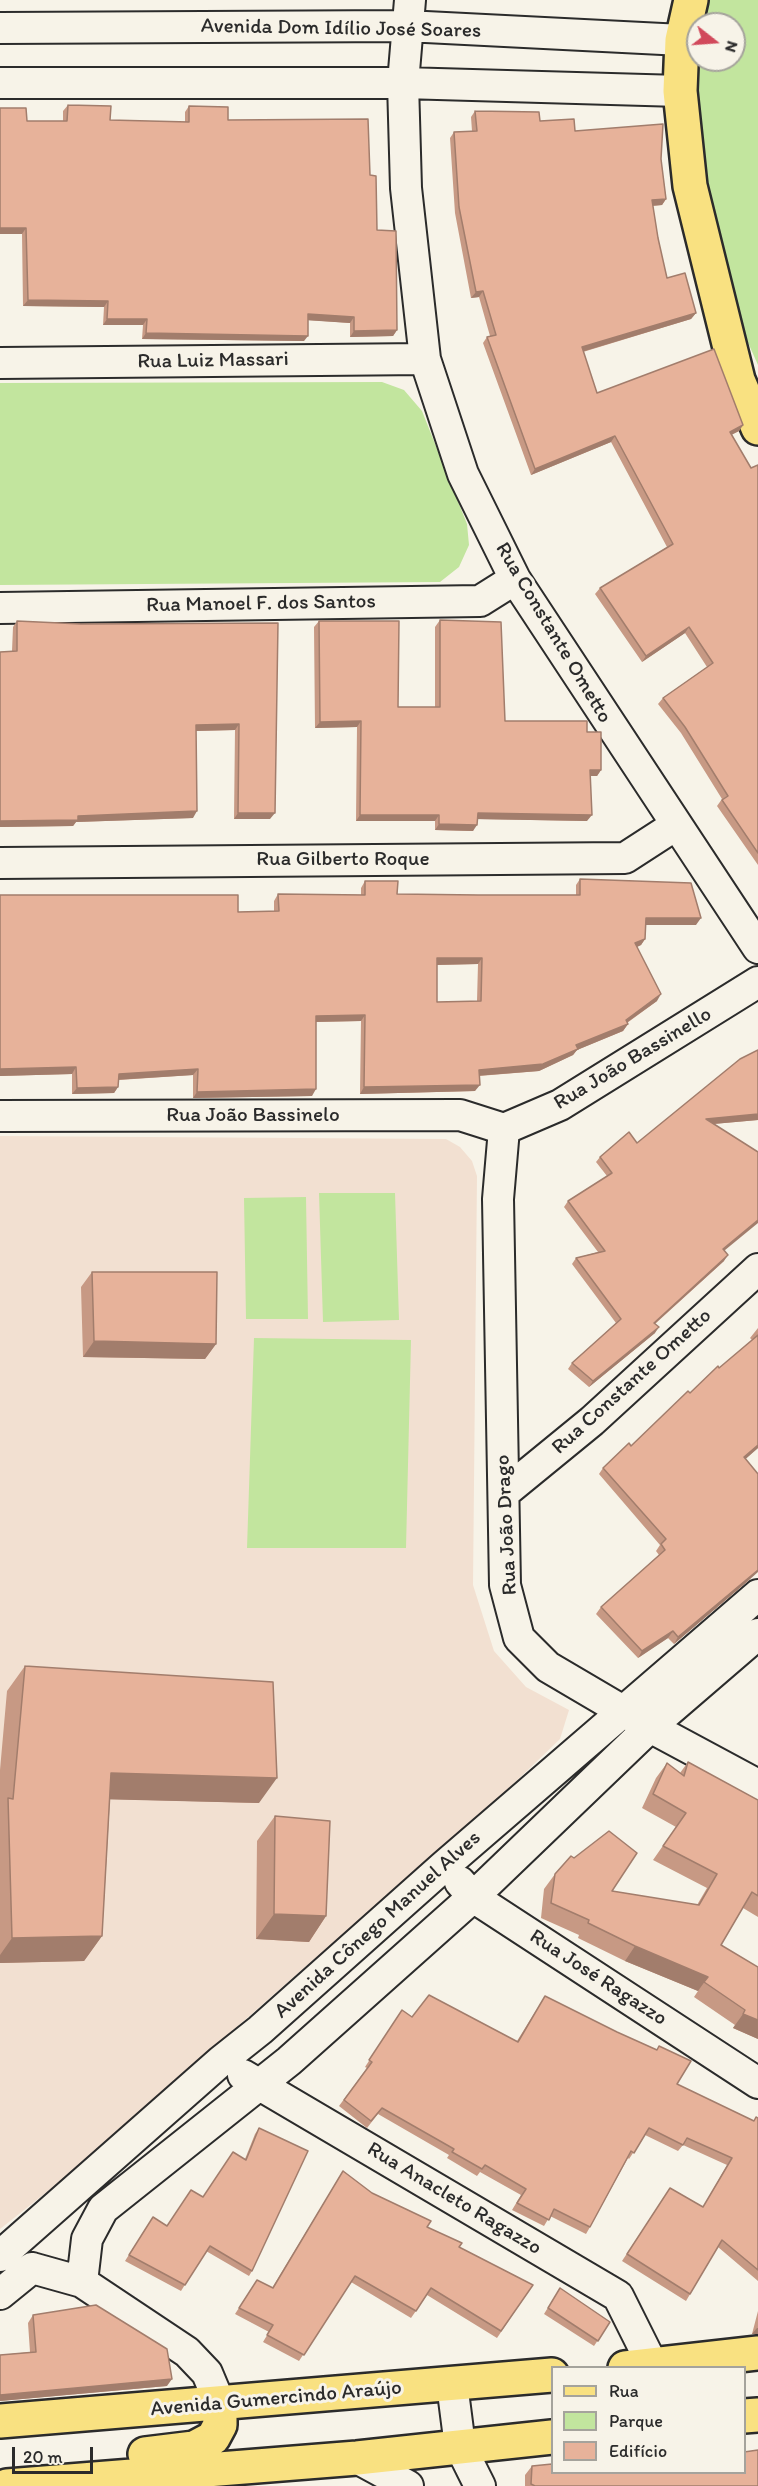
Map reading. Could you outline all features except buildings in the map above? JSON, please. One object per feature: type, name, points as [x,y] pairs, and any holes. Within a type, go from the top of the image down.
[{"type":"main road","points":[[691,0],[682,40],[680,91],[690,186],[748,385],[758,428]]},
{"type":"main road","points":[[644,2366],[758,2353]]},
{"type":"main road","name":"Avenida Gumercindo Araújo","points":[[0,2421],[551,2375]]},
{"type":"main road","points":[[0,2472],[194,2448],[213,2438],[220,2425],[220,2404]]},
{"type":"main road","points":[[6,2486],[357,2458],[551,2437]]},
{"type":"street","name":"Avenida Dom Idílio José Soares","points":[[0,28],[408,13],[682,40]]},
{"type":"street","name":"Rua Constante Ometto","points":[[408,13],[403,83],[406,188],[425,359],[463,474],[515,579],[758,948]]},
{"type":"street","points":[[0,83],[403,83],[680,91]]},
{"type":"street","name":"Rua Luiz Massari","points":[[0,363],[425,359]]},
{"type":"street","name":"Rua Manoel F. dos Santos","points":[[0,608],[480,601],[515,579]]},
{"type":"street","name":"Rua Gilberto Roque","points":[[0,863],[625,858],[676,825]]},
{"type":"street","name":"Rua João Bassinello","points":[[504,1129],[560,1105],[758,982]]},
{"type":"street","name":"Rua João Bassinelo","points":[[0,1116],[460,1115],[504,1129]]},
{"type":"street","name":"Rua João Drago","points":[[504,1129],[498,1199],[505,1585],[519,1638],[548,1667],[650,1727],[758,1785]]},
{"type":"street","name":"Rua Constante Ometto","points":[[504,1493],[592,1421],[758,1269]]},
{"type":"street","name":"Avenida Cônego Manuel Alves","points":[[7,2250],[444,1866],[758,1595]]},
{"type":"street","name":"Avenida Cônego Manuel Alves","points":[[82,2282],[87,2239],[103,2209],[289,2061],[473,1897],[650,1727],[758,1634]]},
{"type":"street","name":"Rua José Ragazzo","points":[[444,1866],[473,1897],[758,2083]]},
{"type":"street","name":"Rua Anacleto Ragazzo","points":[[221,2061],[618,2296],[644,2366]]},
{"type":"street","points":[[7,2250],[32,2268],[82,2282],[187,2352],[207,2373],[220,2404]]},
{"type":"street","points":[[0,2294],[32,2268]]},
{"type":"street","points":[[452,2384],[460,2446],[480,2486]]},
{"type":"street","points":[[357,2458],[408,2486]]},
{"type":"shaded area","points":[[0,1136],[446,1139],[460,1147],[472,1161],[477,1176],[473,1585],[494,1651],[526,1687],[569,1710],[560,1739],[505,1792],[62,2180],[0,2229]]},
{"type":"green space","points":[[708,0],[758,0],[758,365],[742,329],[714,232],[697,93],[698,72],[746,72],[746,12],[706,12]]},
{"type":"green space","points":[[382,382],[404,390],[422,411],[467,524],[469,545],[459,567],[440,582],[0,585],[0,383]]},
{"type":"green space","points":[[319,1193],[395,1193],[399,1320],[323,1322]]},
{"type":"green space","points":[[306,1197],[308,1319],[246,1319],[244,1198]]},
{"type":"green space","points":[[254,1338],[411,1340],[406,1548],[247,1548]]}]
